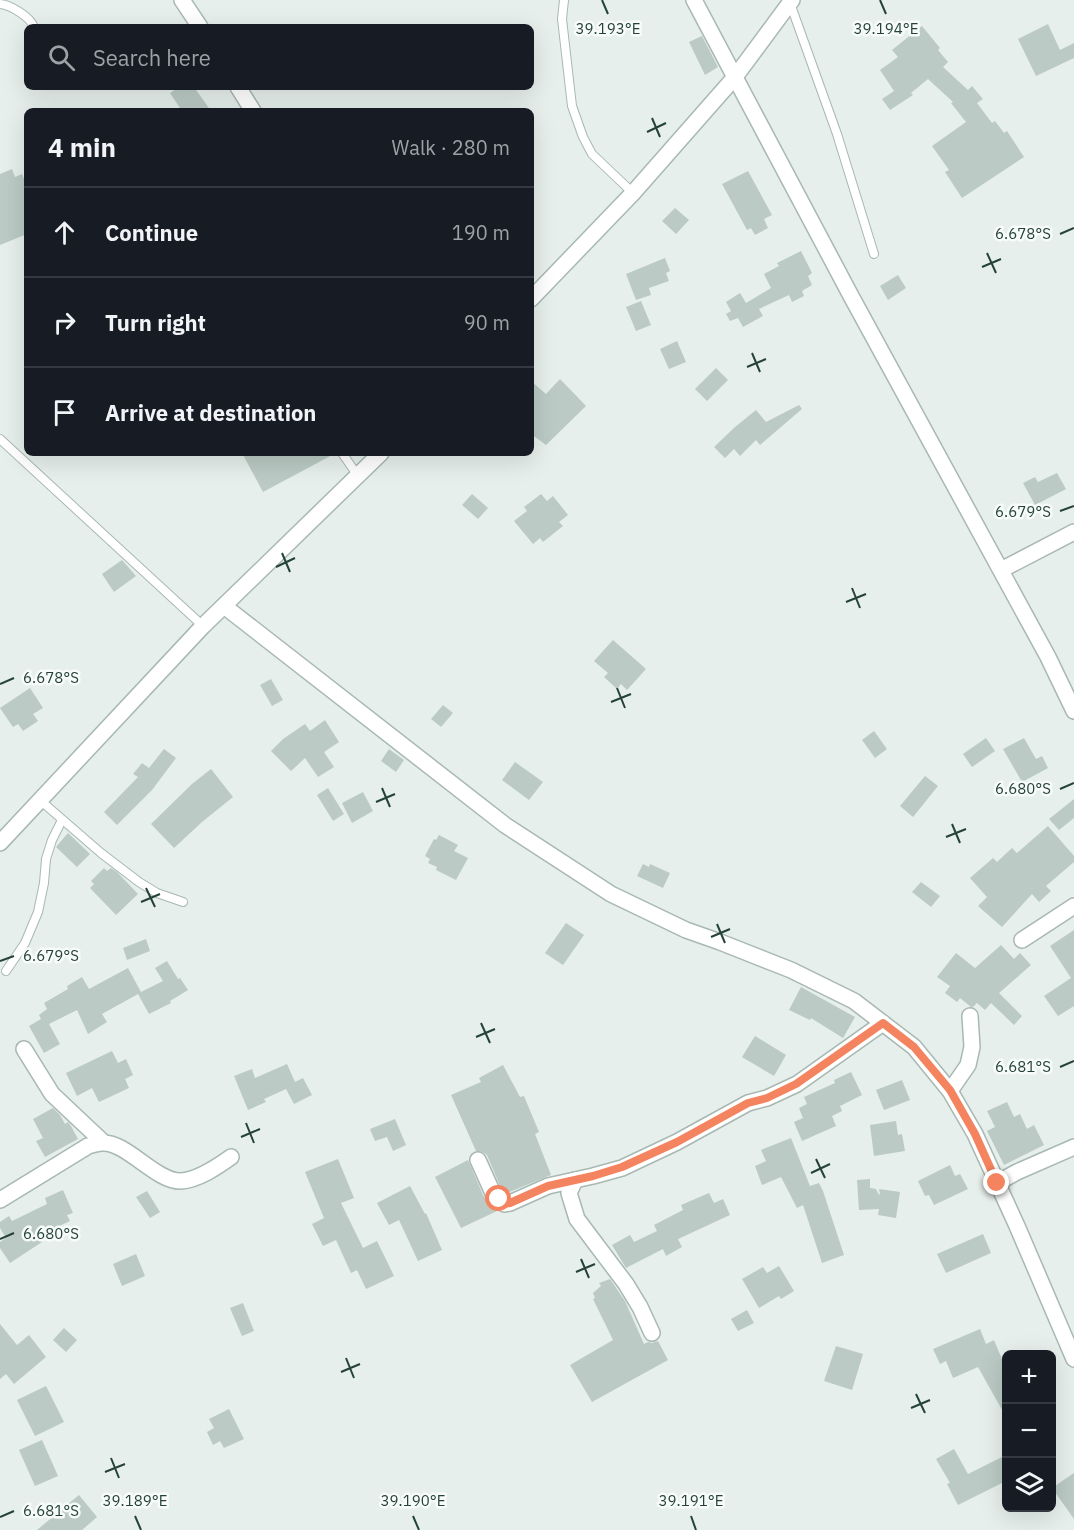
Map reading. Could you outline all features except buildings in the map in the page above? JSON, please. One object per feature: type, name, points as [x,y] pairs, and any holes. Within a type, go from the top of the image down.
[{"type":"street","points":[[182,0],[198,24]]},
{"type":"street","points":[[694,0],[851,296],[1048,657],[1074,711]]},
{"type":"street","points":[[534,296],[633,193],[735,77],[791,2]]},
{"type":"street","points":[[240,90],[251,108]]},
{"type":"street","points":[[0,843],[203,626],[378,456]]},
{"type":"street","points":[[1001,570],[1074,532]]},
{"type":"street","points":[[224,606],[505,825],[611,894],[686,930],[791,970],[855,1001],[914,1047],[950,1090],[975,1134],[1074,1359]]},
{"type":"street","points":[[1022,940],[1074,906]]},
{"type":"street","points":[[950,1090],[968,1065],[972,1047],[970,1016]]},
{"type":"street","points":[[478,1160],[492,1191],[504,1204],[548,1186],[622,1167],[677,1142],[748,1103],[767,1098],[796,1084],[883,1023]]},
{"type":"street","points":[[24,1049],[52,1094],[67,1109],[103,1142],[115,1146],[159,1174],[183,1181],[206,1172],[231,1157]]},
{"type":"street","points":[[0,1200],[88,1146],[103,1142]]},
{"type":"street","points":[[997,1183],[1074,1147]]},
{"type":"street","points":[[575,1180],[569,1194],[578,1219],[626,1284],[640,1307],[652,1334]]},
{"type":"lane","points":[[564,0],[562,19],[572,106],[583,137],[592,154],[633,193]]},
{"type":"lane","points":[[791,2],[837,134],[874,254]]},
{"type":"lane","points":[[0,4],[8,4],[33,24]]},
{"type":"lane","points":[[0,439],[203,626]]},
{"type":"lane","points":[[344,456],[358,476]]},
{"type":"lane","points":[[41,801],[101,853],[139,882],[183,902]]},
{"type":"lane","points":[[6,971],[25,943],[38,912],[46,859],[62,820]]},
{"type":"route","points":[[499,1199],[504,1204],[510,1203],[548,1186],[622,1167],[677,1142],[748,1103],[767,1098],[796,1084],[883,1023],[914,1047],[950,1090],[975,1134],[997,1183]]}]
